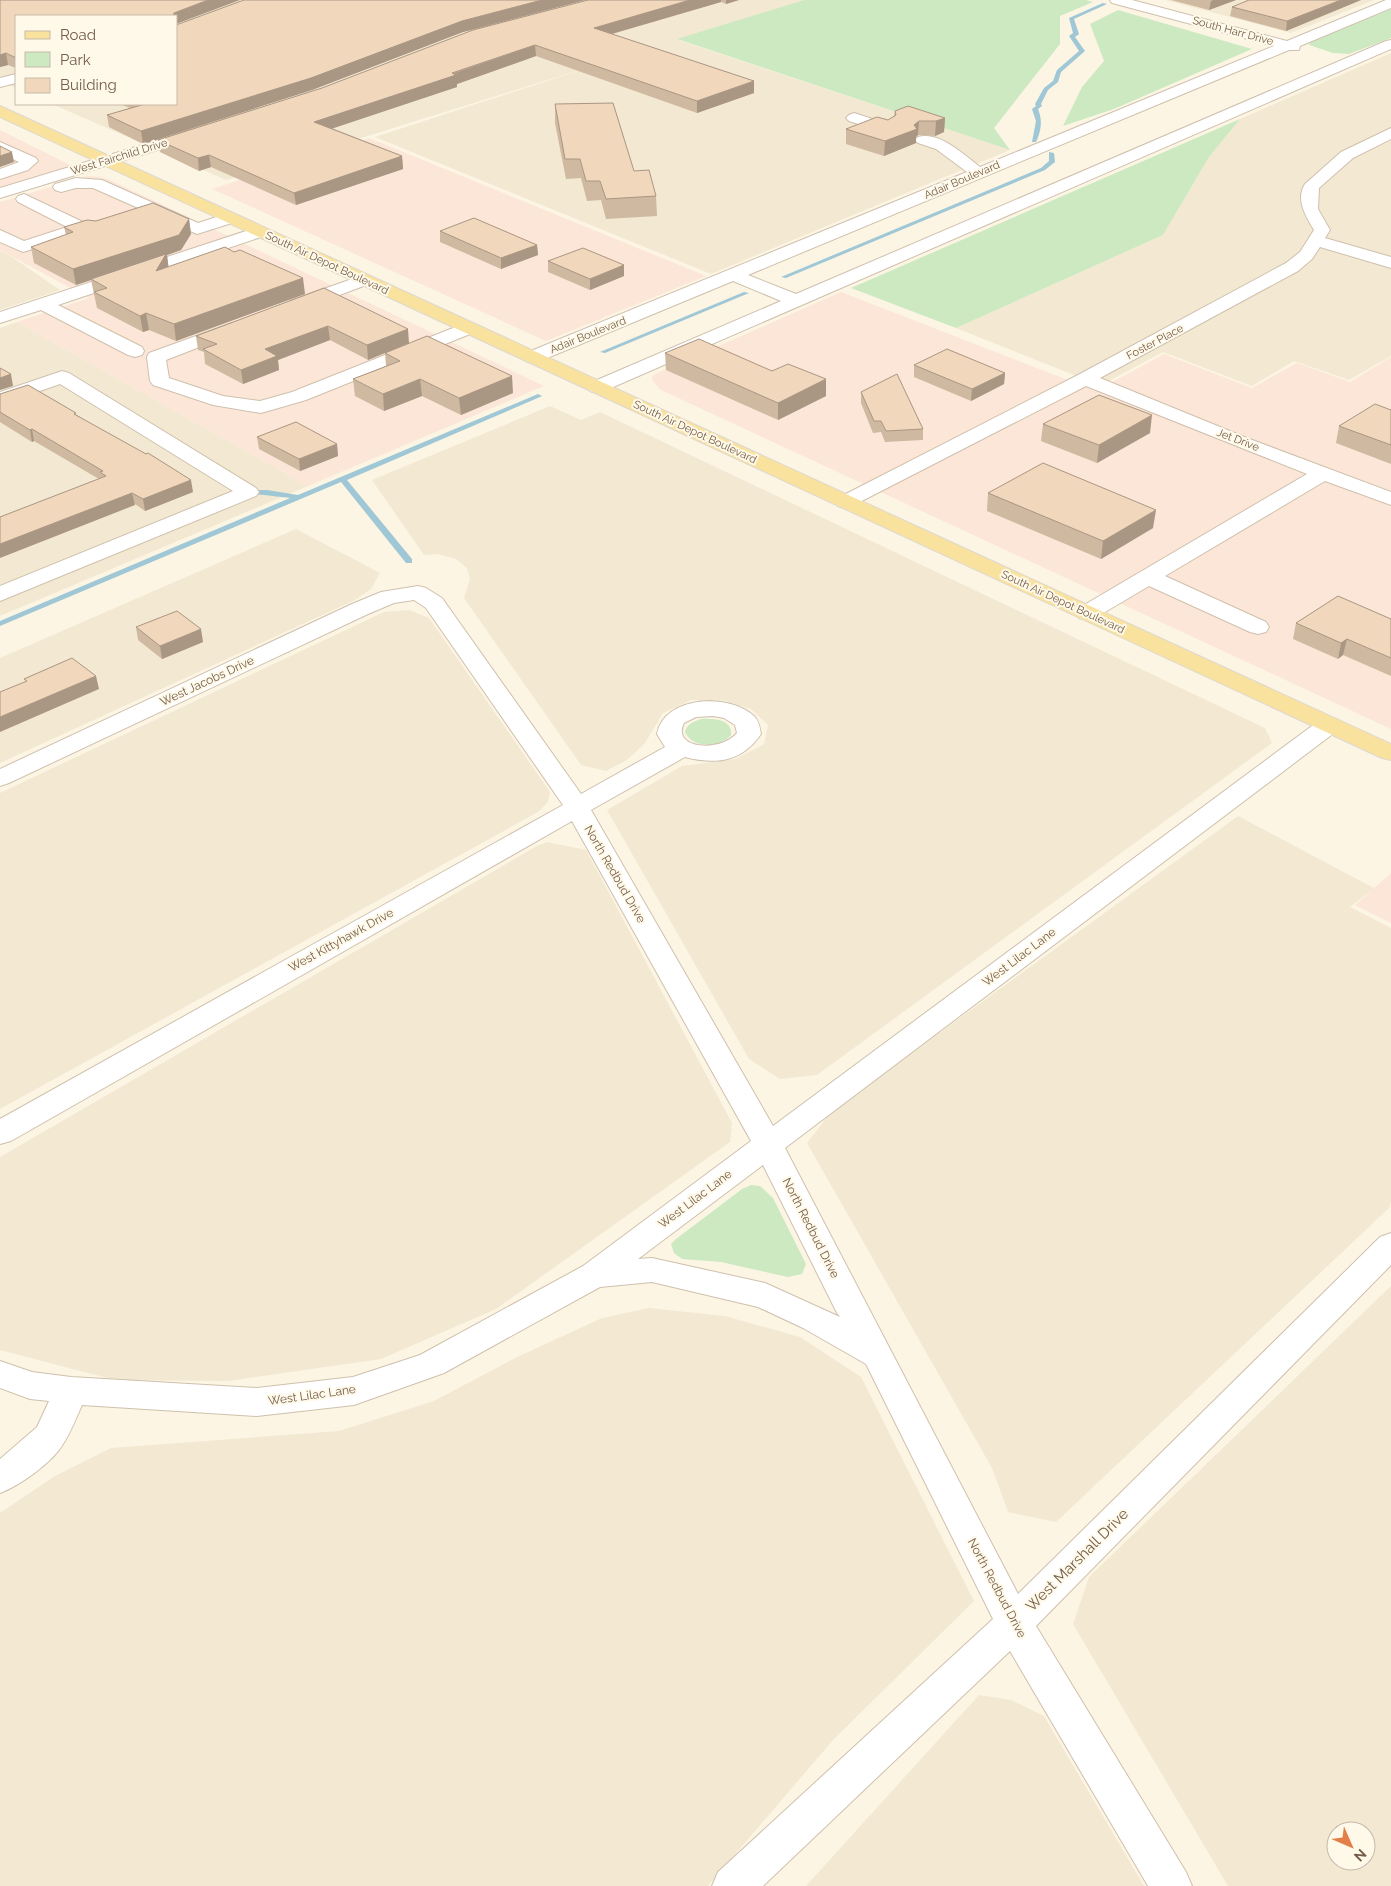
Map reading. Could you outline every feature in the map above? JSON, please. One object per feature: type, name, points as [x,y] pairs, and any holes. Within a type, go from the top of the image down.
[{"type":"main road","name":"South Air Depot Boulevard","points":[[0,111],[258,232],[1391,753]]},
{"type":"street","name":"South Harr Drive","points":[[1121,1],[1314,53]]},
{"type":"street","name":"Adair Boulevard","points":[[533,357],[1391,3]]},
{"type":"street","points":[[1197,22],[1221,12]]},
{"type":"street","points":[[597,387],[1391,44]]},
{"type":"street","points":[[1331,57],[1348,62]]},
{"type":"street","points":[[0,83],[15,78]]},
{"type":"street","points":[[854,118],[886,128]]},
{"type":"street","name":"West Fairchild Drive","points":[[4,192],[206,131]]},
{"type":"street","points":[[1391,133],[1347,155],[1328,170],[1311,187],[1310,209],[1322,230],[1315,240],[1391,263]]},
{"type":"street","points":[[924,140],[941,146],[978,174]]},
{"type":"street","points":[[1373,142],[1391,147]]},
{"type":"street","points":[[0,147],[30,161],[22,168],[0,174]]},
{"type":"street","points":[[60,175],[76,183]]},
{"type":"street","points":[[0,206],[76,183],[96,183],[196,229],[229,218]]},
{"type":"street","points":[[4,192],[24,199],[82,228]]},
{"type":"street","points":[[132,218],[178,194]]},
{"type":"street","points":[[0,235],[23,247],[82,228],[98,229],[115,224]]},
{"type":"street","points":[[0,318],[258,232]]},
{"type":"street","name":"Foster Place","points":[[845,502],[1085,379],[1292,267],[1306,255],[1315,240]]},
{"type":"street","points":[[734,274],[797,301]]},
{"type":"street","points":[[280,310],[363,280]]},
{"type":"street","points":[[43,304],[135,351]]},
{"type":"street","points":[[244,324],[156,356],[160,381],[220,401],[262,407],[299,396],[468,328]]},
{"type":"street","points":[[0,399],[62,377],[249,492],[0,594]]},
{"type":"street","name":"Jet Drive","points":[[1085,379],[1391,499]]},
{"type":"street","points":[[1087,613],[1324,473]]},
{"type":"street","points":[[1148,577],[1258,626]]},
{"type":"street","name":"West Jacobs Drive","points":[[0,778],[360,609],[389,597],[418,593]]},
{"type":"street","name":"North Redbud Drive","points":[[418,593],[434,603],[443,613],[577,808],[768,1144],[1014,1623],[1170,1886]]},
{"type":"street","name":"West Lilac Lane","points":[[0,1374],[30,1385],[71,1391],[257,1402],[354,1391],[432,1364],[594,1275],[1329,725]]},
{"type":"street","name":"West Kittyhawk Drive","points":[[0,1133],[682,748]]},
{"type":"street","name":"West Marshall Drive","points":[[733,1886],[1014,1623],[1391,1245]]},
{"type":"street","points":[[594,1275],[652,1270],[765,1296],[815,1319],[878,1355]]},
{"type":"street","points":[[0,1478],[23,1462],[50,1436],[71,1391]]},
{"type":"shaded area","points":[[0,0],[804,0],[678,40],[1010,150],[711,274],[375,137],[596,65],[226,180],[54,105],[178,105],[178,15],[15,15],[15,88],[0,81]]},
{"type":"shaded area","points":[[1165,0],[1374,0],[1291,33]]},
{"type":"shaded area","points":[[1391,53],[1391,356],[1349,380],[1294,361],[1252,386],[1163,352],[1096,388],[1074,375],[956,328],[1163,235],[1209,157],[1240,119]]},
{"type":"shaded area","points":[[0,130],[74,167],[0,189]]},
{"type":"shaded area","points":[[369,138],[706,276],[546,341],[212,189]]},
{"type":"shaded area","points":[[88,176],[110,180],[544,386],[308,486],[17,322],[89,298],[0,250],[0,202]]},
{"type":"shaded area","points":[[0,251],[9,255],[60,290],[0,310]]},
{"type":"shaded area","points":[[841,292],[1096,391],[1164,354],[1252,388],[1297,363],[1350,382],[1391,357],[1391,729],[661,390],[652,380],[653,375]]},
{"type":"shaded area","points":[[17,322],[308,486],[0,616],[0,328]]},
{"type":"shaded area","points":[[550,406],[581,420],[600,412],[1265,728],[1272,743],[817,1075],[780,1079],[749,1059],[607,810],[682,766],[736,759],[764,744],[768,725],[751,709],[721,700],[691,700],[663,713],[645,743],[627,760],[606,771],[581,765],[464,598],[470,579],[467,568],[456,559],[438,554],[424,555],[372,480]]},
{"type":"shaded area","points":[[296,529],[380,573],[371,589],[355,600],[0,763],[0,658]]},
{"type":"shaded area","points":[[409,610],[429,618],[550,792],[548,802],[538,812],[0,1109],[0,793],[384,612]]},
{"type":"shaded area","points":[[1238,816],[1374,888],[1350,907],[1391,928],[1391,1201],[1389,1208],[1056,1522],[1008,1512],[992,1468],[807,1143],[832,1111]]},
{"type":"shaded area","points":[[547,842],[586,850],[732,1123],[730,1142],[496,1309],[381,1359],[228,1381],[115,1380],[0,1350],[0,1157],[537,846]]},
{"type":"shaded area","points":[[1391,873],[1391,923],[1355,905]]},
{"type":"shaded area","points":[[1391,1286],[1391,1886],[1228,1886],[1073,1624],[1089,1577]]},
{"type":"shaded area","points":[[649,1308],[725,1316],[800,1337],[861,1377],[974,1601],[833,1740],[708,1886],[0,1886],[0,1513],[55,1476],[111,1448],[339,1431],[434,1401],[515,1358],[602,1318]]},
{"type":"shaded area","points":[[979,1695],[1011,1700],[1044,1716],[1144,1886],[806,1886]]},
{"type":"green space","points":[[804,0],[1086,0],[1093,2],[1060,16],[1060,44],[994,128],[1010,150],[677,39]]},
{"type":"green space","points":[[1391,9],[1391,38],[1349,54],[1333,53],[1309,45],[1311,41]]},
{"type":"green space","points":[[1118,10],[1252,49],[1114,109],[1063,126],[1082,87],[1104,61],[1090,24]]},
{"type":"green space","points":[[1240,119],[1209,157],[1163,235],[956,328],[851,288]]},
{"type":"green space","points":[[701,719],[716,719],[725,723],[731,730],[731,735],[714,744],[700,744],[694,741],[685,732],[689,725]]},
{"type":"green space","points":[[751,1185],[760,1186],[773,1198],[806,1264],[802,1274],[788,1277],[721,1262],[682,1259],[674,1253],[671,1244],[676,1239],[742,1189]]},
{"type":"building","points":[[0,0],[208,0],[174,13],[173,15],[15,15],[15,56],[6,53],[0,55]]},
{"type":"building","points":[[244,0],[542,0],[462,21],[311,78],[141,131],[107,115],[142,105],[178,105],[178,24]]},
{"type":"building","points":[[588,0],[690,0],[594,28],[754,81],[697,101],[535,45],[452,73],[456,75],[314,122],[402,156],[294,193],[209,155],[198,158],[158,140],[322,88],[473,30]]},
{"type":"building","points":[[1249,0],[1341,0],[1287,21],[1232,7]]},
{"type":"building","points":[[613,103],[634,171],[649,170],[656,196],[606,199],[600,181],[586,181],[580,159],[565,159],[555,104]]},
{"type":"building","points":[[908,106],[945,118],[936,121],[919,121],[914,125],[917,129],[885,141],[846,129],[877,117],[888,120],[896,115],[895,111]]},
{"type":"building","points":[[0,146],[12,152],[0,156]]},
{"type":"building","points":[[153,203],[189,219],[179,235],[73,269],[31,247],[73,232],[64,227],[87,220],[96,221]]},
{"type":"building","points":[[474,218],[537,245],[501,258],[440,231]]},
{"type":"building","points":[[225,247],[234,252],[240,250],[303,278],[174,324],[146,313],[140,316],[94,292],[107,288],[91,279],[166,254],[156,271]]},
{"type":"building","points":[[583,248],[624,265],[590,279],[548,261]]},
{"type":"building","points":[[324,288],[408,329],[367,345],[328,326],[265,349],[277,356],[241,370],[203,349],[217,344],[196,336]]},
{"type":"building","points":[[427,336],[512,376],[459,398],[420,379],[383,394],[353,379],[400,361],[385,353]]},
{"type":"building","points":[[699,339],[772,371],[788,364],[826,379],[778,403],[665,353]]},
{"type":"building","points":[[947,349],[1005,373],[972,389],[914,365]]},
{"type":"building","points":[[0,368],[11,374],[0,378]]},
{"type":"building","points":[[897,374],[923,429],[886,431],[881,421],[874,421],[861,392]]},
{"type":"building","points":[[28,385],[76,413],[74,414],[146,454],[148,453],[191,480],[143,499],[132,493],[0,544],[0,517],[106,476],[100,472],[103,471],[0,412],[0,394]]},
{"type":"building","points":[[1099,395],[1152,415],[1099,445],[1043,424]]},
{"type":"building","points":[[1375,404],[1391,410],[1391,445],[1339,426]]},
{"type":"building","points":[[296,422],[337,444],[299,459],[257,437]]},
{"type":"building","points":[[1043,463],[1156,510],[1103,541],[988,493]]},
{"type":"building","points":[[1338,596],[1391,619],[1391,658],[1347,639],[1341,643],[1296,623]]},
{"type":"building","points":[[177,611],[201,629],[160,646],[136,627]]},
{"type":"building","points":[[72,658],[96,676],[0,717],[0,692],[27,681],[24,679]]},
{"type":"waterway","points":[[1034,141],[1038,129],[1035,109],[1039,106],[1038,104],[1046,89],[1055,82],[1059,71],[1082,51],[1072,36],[1076,34],[1071,18],[1105,4]]},
{"type":"waterway","points":[[784,277],[1043,169],[1052,162],[1051,153]]},
{"type":"waterway","points":[[603,352],[746,293]]},
{"type":"waterway","points":[[342,479],[538,396]]},
{"type":"waterway","points":[[0,624],[342,479]]},
{"type":"waterway","points":[[342,479],[409,561]]},
{"type":"waterway","points":[[249,492],[267,492],[297,497]]}]
